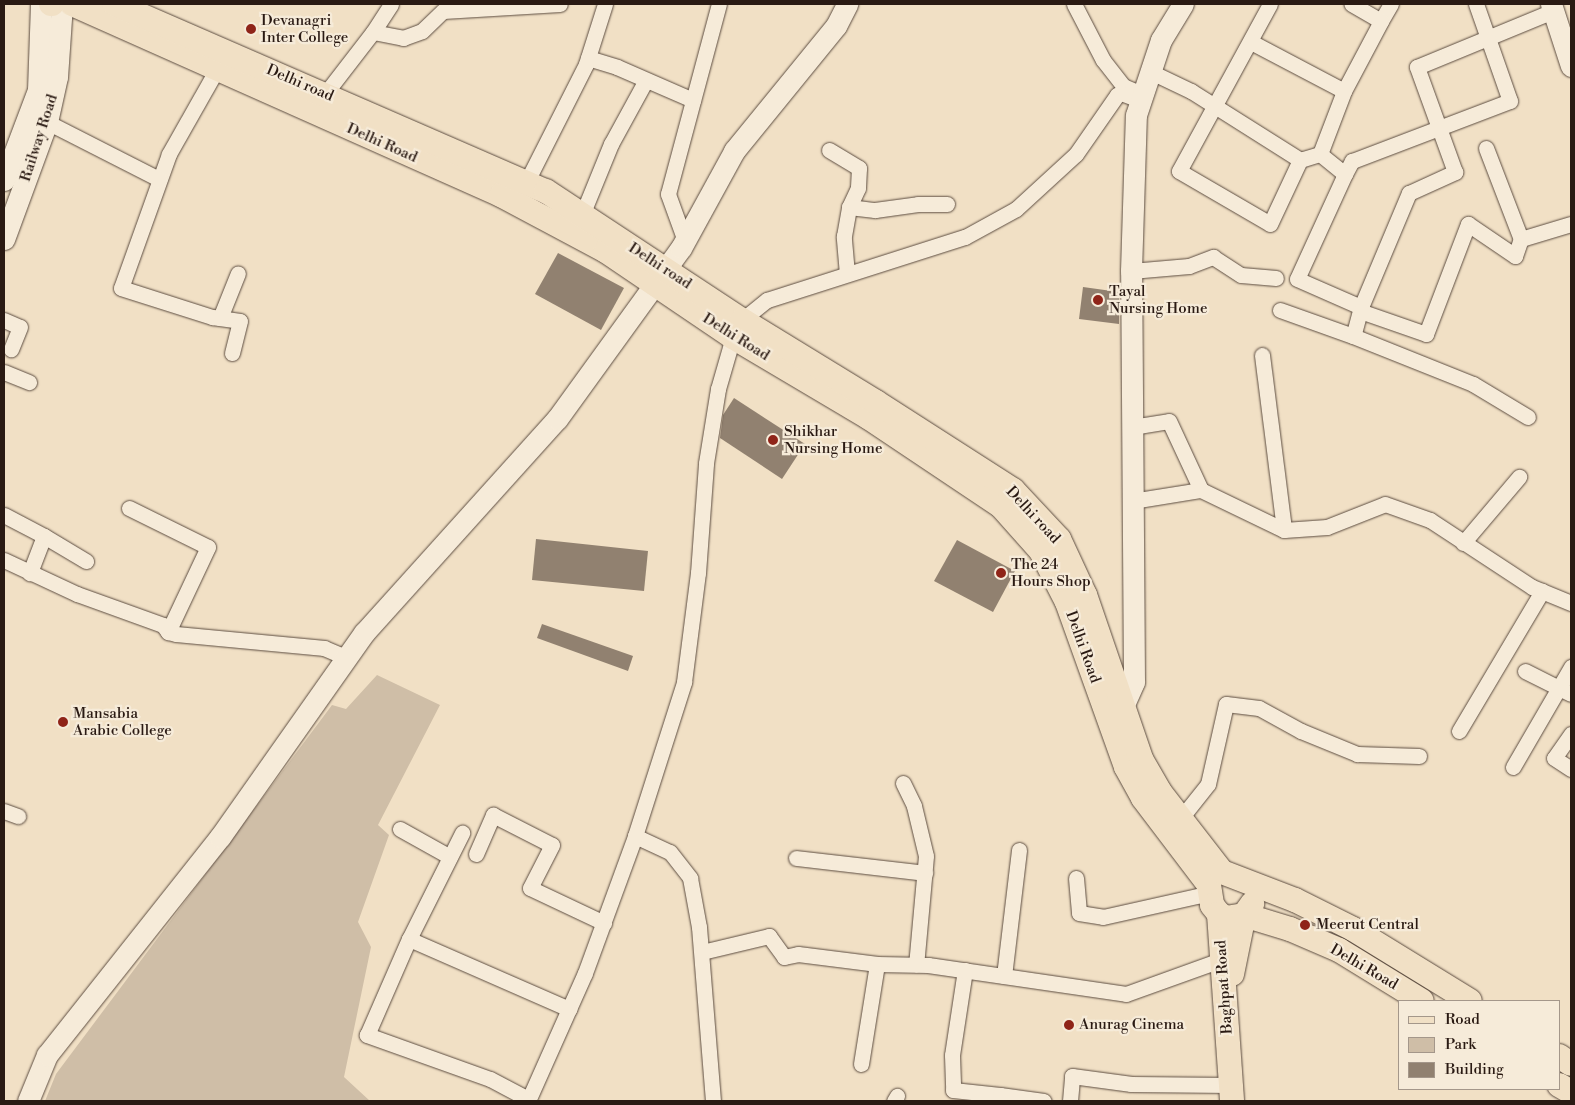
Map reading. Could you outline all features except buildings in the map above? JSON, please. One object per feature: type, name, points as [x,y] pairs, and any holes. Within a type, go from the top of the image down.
[{"type":"main road","name":"Delhi Road","points":[[62,4],[217,70],[501,196],[606,252],[660,277],[1002,506],[1041,551],[1067,602],[1103,678],[1114,712],[1126,766],[1143,798],[1226,918],[1244,915],[1290,929],[1339,950],[1420,1000]]},
{"type":"main road","name":"Delhi road","points":[[115,4],[526,182],[582,215],[660,277]]},
{"type":"main road","name":"Delhi Road","points":[[1114,712],[1141,759],[1181,818],[1222,872],[1236,875],[1254,885],[1295,900],[1353,929],[1468,1000]]},
{"type":"main road","points":[[1226,1000],[1244,915],[1254,898],[1254,885]]},
{"type":"main road","name":"Baghpat Road","points":[[1211,894],[1223,959],[1232,1093]]},
{"type":"main road","points":[[1560,1057],[1571,1064]]},
{"type":"main road","points":[[1560,1086],[1571,1092]]},
{"type":"street","points":[[4,180],[38,90],[41,4]]},
{"type":"street","name":"Railway Road","points":[[4,239],[47,122],[57,77],[62,4]]},
{"type":"street","points":[[324,94],[392,4]]},
{"type":"street","points":[[372,32],[403,38],[422,31],[443,11],[560,4]]},
{"type":"street","points":[[526,182],[588,58],[605,4]]},
{"type":"street","points":[[685,241],[668,194],[719,4]]},
{"type":"street","points":[[28,1101],[47,1055],[220,837],[364,633],[557,419],[685,241],[734,150],[836,26],[847,4]]},
{"type":"street","points":[[1074,4],[1103,60],[1123,86],[1140,96]]},
{"type":"street","points":[[1114,712],[1134,682],[1131,272],[1136,115],[1140,96],[1161,40],[1183,4]]},
{"type":"street","points":[[1270,4],[1179,171],[1270,224],[1300,160],[1320,154]]},
{"type":"street","points":[[1351,4],[1381,21]]},
{"type":"street","points":[[1320,154],[1344,90],[1391,4]]},
{"type":"street","points":[[1476,4],[1490,37],[1510,101],[1352,161],[1297,279],[1360,309],[1426,334],[1468,224],[1515,256],[1521,239],[1486,148]]},
{"type":"street","points":[[1353,336],[1360,309],[1409,192],[1455,172],[1417,66],[1490,37],[1552,8],[1571,66]]},
{"type":"street","points":[[1251,42],[1344,90]]},
{"type":"street","points":[[588,58],[617,67],[645,82],[693,100]]},
{"type":"street","points":[[217,70],[169,154],[121,288],[220,318],[240,321],[232,353]]},
{"type":"street","points":[[1149,71],[1213,106],[1300,160]]},
{"type":"street","points":[[582,215],[611,144],[645,82]]},
{"type":"street","points":[[462,833],[409,939],[367,1035],[490,1079],[528,1100],[604,923],[635,836],[684,682],[698,573],[706,464],[718,389],[738,329],[767,300],[965,237],[1016,208],[1076,154],[1117,95],[1121,93],[1140,96]]},
{"type":"street","points":[[47,122],[159,179]]},
{"type":"street","points":[[829,150],[846,157],[859,168],[858,188],[849,207],[844,236],[847,274]]},
{"type":"street","points":[[1320,154],[1345,174]]},
{"type":"street","points":[[849,207],[875,210],[918,204],[947,204]]},
{"type":"street","points":[[1521,239],[1571,224]]},
{"type":"street","points":[[1131,272],[1189,266],[1213,258],[1241,276],[1276,278]]},
{"type":"street","points":[[220,318],[238,273]]},
{"type":"street","points":[[1280,310],[1353,336],[1473,384],[1528,417]]},
{"type":"street","points":[[4,320],[20,326],[11,349]]},
{"type":"street","points":[[1262,355],[1284,530]]},
{"type":"street","points":[[4,372],[29,382]]},
{"type":"street","points":[[1132,427],[1169,421],[1201,490]]},
{"type":"street","points":[[1463,543],[1519,477]]},
{"type":"street","points":[[1132,501],[1201,490],[1284,530],[1328,527],[1385,504],[1430,520],[1463,543],[1542,592],[1571,603]]},
{"type":"street","points":[[129,508],[208,547],[168,632]]},
{"type":"street","points":[[4,515],[86,561]]},
{"type":"street","points":[[30,573],[44,536]]},
{"type":"street","points":[[4,560],[77,594],[164,625],[168,632]]},
{"type":"street","points":[[1459,731],[1542,592]]},
{"type":"street","points":[[168,632],[324,648],[347,658]]},
{"type":"street","points":[[1103,678],[1134,655]]},
{"type":"street","points":[[1513,767],[1566,692],[1571,666]]},
{"type":"street","points":[[1524,671],[1566,692]]},
{"type":"street","points":[[1181,818],[1208,784],[1226,704],[1259,708],[1301,731],[1357,754],[1419,756]]},
{"type":"street","points":[[1571,734],[1554,758],[1571,769]]},
{"type":"street","points":[[903,783],[914,806],[926,856],[916,965]]},
{"type":"street","points":[[476,854],[494,816],[552,845],[530,888],[604,923]]},
{"type":"street","points":[[400,829],[450,857]]},
{"type":"street","points":[[635,836],[670,852],[690,878],[702,952],[713,1101]]},
{"type":"street","points":[[1004,976],[1019,850]]},
{"type":"street","points":[[796,858],[925,873]]},
{"type":"street","points":[[1076,878],[1079,913],[1103,917],[1211,894]]},
{"type":"street","points":[[702,952],[769,936],[784,957],[798,954],[877,964],[916,965],[965,970],[1126,994],[1223,959]]},
{"type":"street","points":[[409,939],[569,1008]]},
{"type":"street","points":[[861,1064],[877,964]]},
{"type":"street","points":[[965,970],[952,1055],[953,1090],[999,1098],[1044,1101]]},
{"type":"street","points":[[1070,1101],[1072,1076],[1131,1084],[1232,1093]]},
{"type":"green space","points":[[377,675],[440,705],[378,825],[389,835],[358,922],[371,947],[344,1077],[370,1101],[45,1101],[56,1074],[332,705],[346,709]]},
{"type":"place","name":"Devanagri Inter College","points":[[251,29]]},
{"type":"place","name":"Tayal Nursing Home","points":[[1098,300]]},
{"type":"place","name":"Shikhar Nursing Home","points":[[773,440]]},
{"type":"place","name":"The 24 Hours Shop","points":[[1001,573]]},
{"type":"place","name":"Mansabia Arabic College","points":[[63,722]]},
{"type":"place","name":"Meerut Central","points":[[1305,925]]},
{"type":"place","name":"Anurag Cinema","points":[[1069,1025]]}]
